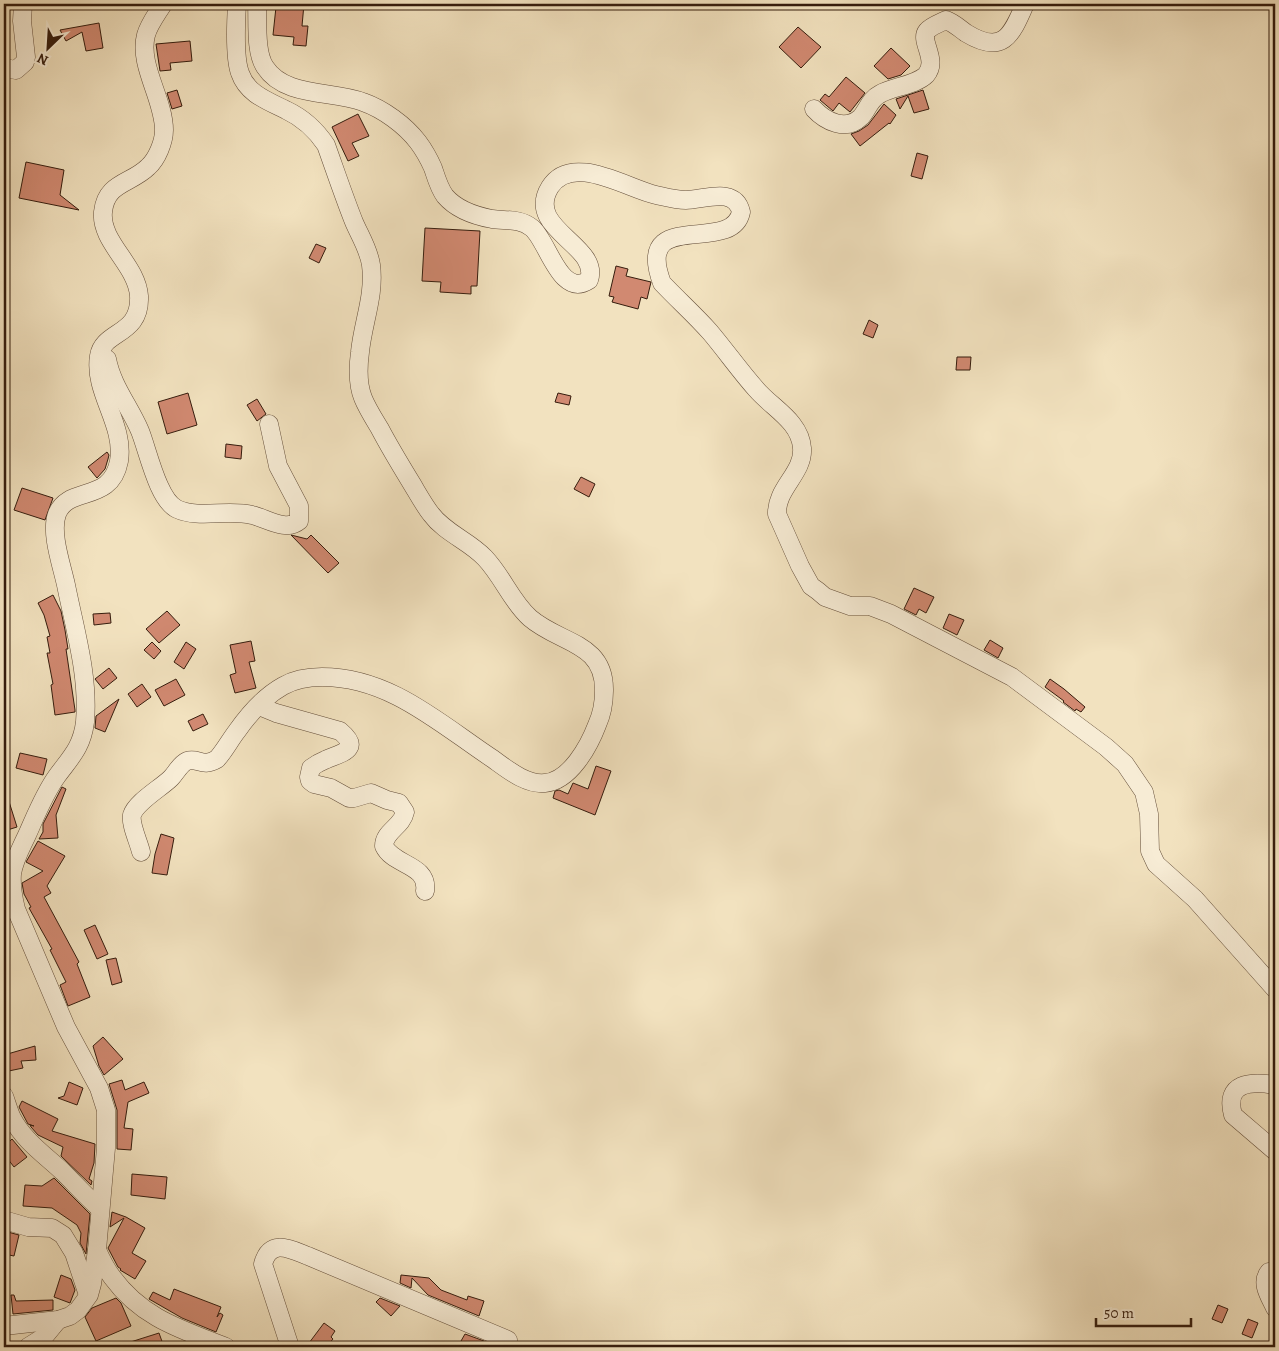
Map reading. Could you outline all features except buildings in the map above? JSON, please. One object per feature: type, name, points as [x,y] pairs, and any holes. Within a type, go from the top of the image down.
[{"type":"street","points":[[4,68],[16,70],[25,62],[22,21],[23,4]]},
{"type":"street","points":[[4,1326],[58,1320],[70,1316],[78,1310],[89,1295],[92,1284],[106,1148],[106,1110],[99,1088],[66,1027],[52,990],[16,909],[12,890],[13,871],[37,811],[56,777],[78,749],[85,723],[85,690],[80,652],[58,552],[55,520],[62,505],[68,500],[104,486],[111,481],[116,472],[120,451],[120,438],[103,390],[98,360],[100,350],[104,344],[117,336],[136,316],[139,295],[137,286],[105,228],[103,214],[108,196],[115,187],[148,167],[161,145],[164,132],[163,116],[148,68],[145,38],[150,25],[164,4]]},
{"type":"street","points":[[141,852],[132,822],[132,814],[137,808],[187,761],[192,760],[204,764],[211,763],[217,759],[237,731],[259,706],[269,695],[285,684],[308,677],[333,677],[356,680],[382,688],[448,727],[516,775],[530,782],[542,784],[569,770],[581,757],[591,741],[604,701],[604,680],[595,658],[534,621],[513,600],[487,560],[475,548],[441,525],[432,516],[397,460],[363,398],[358,371],[361,341],[371,297],[369,254],[354,222],[326,145],[319,134],[296,115],[254,93],[246,85],[240,74],[237,64],[237,4]]},
{"type":"street","points":[[256,4],[260,52],[264,66],[272,75],[295,88],[351,98],[364,102],[383,112],[417,140],[428,156],[444,195],[462,209],[477,215],[525,223],[540,236],[559,271],[569,282],[575,284],[585,283],[589,280],[591,272],[587,259],[554,226],[546,210],[545,202],[551,186],[564,176],[581,173],[600,175],[644,192],[676,200],[718,196],[731,198],[736,201],[741,212],[738,221],[733,226],[719,231],[672,237],[662,244],[658,249],[657,256],[659,274],[662,283],[712,334],[757,390],[780,410],[799,436],[802,446],[802,458],[779,498],[776,514],[811,586],[825,597],[834,601],[850,606],[870,606],[891,614],[1012,677],[1106,747],[1129,768],[1144,792],[1149,814],[1150,851],[1156,864],[1195,899],[1275,989]]},
{"type":"street","points":[[814,109],[828,121],[836,123],[854,122],[865,112],[874,97],[888,89],[918,80],[926,75],[930,68],[931,60],[925,41],[925,34],[928,29],[946,20],[952,22],[974,38],[987,43],[998,43],[1012,30],[1025,4]]},
{"type":"street","points":[[104,344],[114,380],[124,402],[135,418],[148,451],[160,491],[176,509],[184,512],[198,513],[234,512],[290,525],[299,521],[299,506],[278,466],[269,424]]},
{"type":"street","points":[[259,706],[276,713],[340,731],[347,737],[349,742],[347,751],[324,760],[311,768],[310,781],[314,784],[331,788],[349,798],[371,793],[399,803],[405,812],[404,817],[400,824],[386,836],[384,846],[398,862],[413,867],[420,872],[426,884],[425,891]]},
{"type":"street","points":[[1275,1085],[1259,1082],[1239,1087],[1234,1093],[1231,1108],[1233,1115],[1275,1151]]},
{"type":"street","points":[[4,1096],[12,1118],[22,1134],[99,1208]]},
{"type":"street","points":[[4,1220],[28,1227],[52,1228],[64,1235],[74,1253],[89,1295]]},
{"type":"street","points":[[290,1347],[263,1264],[265,1256],[272,1249],[283,1247],[508,1340]]},
{"type":"street","points":[[96,1250],[110,1276],[142,1309],[174,1326],[226,1347]]},
{"type":"street","points":[[1275,1273],[1269,1272],[1265,1276],[1264,1282],[1275,1308]]},
{"type":"street","points":[[28,1347],[44,1337],[58,1320]]}]
